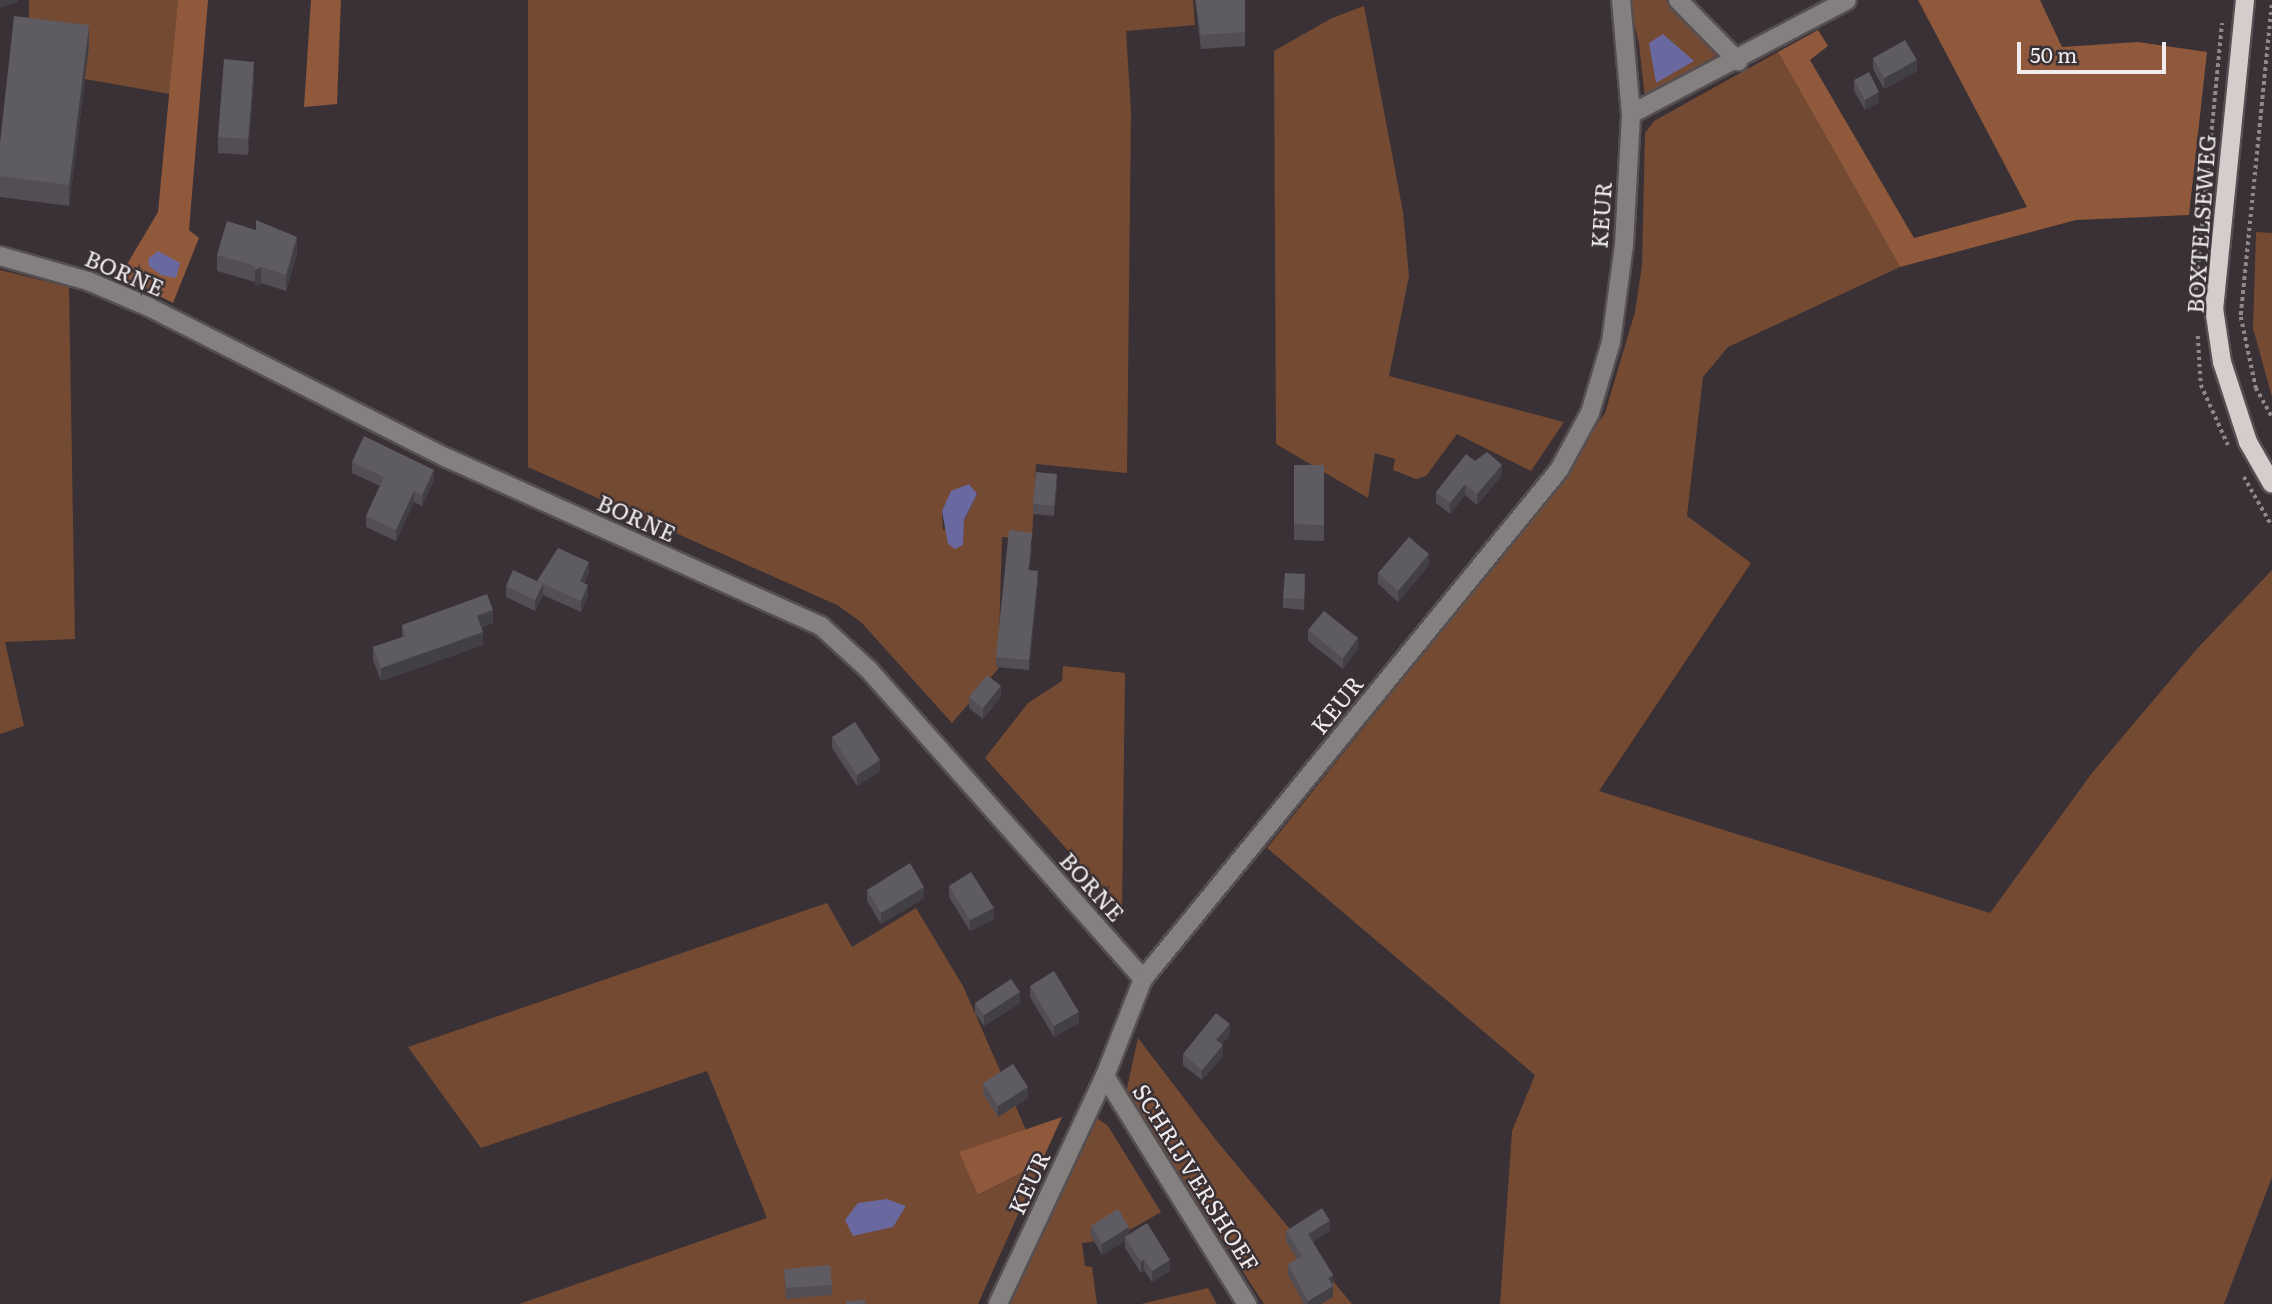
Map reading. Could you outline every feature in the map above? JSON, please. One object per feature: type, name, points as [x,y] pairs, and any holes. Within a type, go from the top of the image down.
[{"type":"main road","name":"BOXTELSEWEG","points":[[2245,0],[2214,307],[2222,362],[2239,415],[2248,442],[2272,484]]},
{"type":"street","name":"KEUR","points":[[998,1304],[1105,1076],[1143,979],[1559,470],[1590,413],[1611,342],[1624,245],[1631,114],[1620,0]]},
{"type":"street","points":[[1678,0],[1738,61]]},
{"type":"street","points":[[1631,114],[1738,61],[1847,0]]},
{"type":"street","name":"BORNE","points":[[0,256],[88,281],[149,307],[447,458],[821,626],[869,670],[1143,979]]},
{"type":"street","name":"SCHRIJVERSHOEF","points":[[1105,1076],[1247,1304]]},
{"type":"path","name":"BOXTELSEWEG","points":[[2272,5],[2241,317],[2256,388],[2272,417]]},
{"type":"shaded area","points":[[29,0],[178,0],[170,94],[28,69]]},
{"type":"shaded area","points":[[178,0],[208,0],[189,230],[199,238],[173,303],[120,276],[158,212]]},
{"type":"shaded area","points":[[311,0],[341,0],[337,104],[304,107]]},
{"type":"shaded area","points":[[528,0],[1193,0],[1195,25],[1126,31],[1131,111],[1127,473],[1036,464],[1032,539],[1002,537],[998,669],[952,723],[861,622],[837,605],[528,467]],"holes":[[[977,494],[964,521],[943,530],[942,511]]]},
{"type":"shaded area","points":[[1629,0],[1666,0],[1719,54],[1645,98],[1639,44]]},
{"type":"shaded area","points":[[1918,0],[2040,0],[2062,47],[2138,42],[2207,52],[2189,215],[2076,220],[1900,267],[1778,52],[1818,30],[1828,46],[1810,60],[1914,238],[2027,207]]},
{"type":"shaded area","points":[[1364,6],[1403,212],[1409,276],[1389,376],[1564,422],[1531,471],[1457,434],[1426,476],[1416,479],[1393,470],[1395,459],[1375,453],[1368,498],[1276,444],[1274,51],[1332,18]]},
{"type":"shaded area","points":[[1778,52],[1900,267],[1728,347],[1703,377],[1687,516],[1751,563],[1599,791],[1990,913],[2092,773],[2195,651],[2272,570],[2272,1177],[2224,1304],[1500,1304],[1512,1131],[1535,1075],[1267,848],[1519,535],[1605,413],[1635,312],[1642,265],[1645,133],[1654,121]]},
{"type":"shaded area","points":[[2256,232],[2272,233],[2272,397],[2253,328]]},
{"type":"shaded area","points":[[0,270],[69,287],[75,639],[5,642],[24,726],[0,734]]},
{"type":"shaded area","points":[[1063,666],[1125,673],[1122,911],[985,758],[1028,703],[1062,681]]},
{"type":"shaded area","points":[[827,903],[852,947],[916,908],[963,986],[1026,1130],[960,1152],[979,1195],[1041,1163],[978,1304],[519,1304],[767,1218],[707,1071],[481,1148],[408,1047]]},
{"type":"shaded area","points":[[1138,1038],[1216,1140],[1352,1304],[1264,1304],[1126,1093]]},
{"type":"shaded area","points":[[1089,1112],[1108,1126],[1161,1212],[1114,1239],[1082,1243],[1085,1266],[1092,1267],[1097,1304],[1001,1304]]},
{"type":"shaded area","points":[[1062,1117],[1041,1163],[978,1195],[959,1152]]},
{"type":"shaded area","points":[[1208,1288],[1217,1304],[1141,1304]]},
{"type":"water","points":[[1663,34],[1694,61],[1656,83],[1649,43]]},
{"type":"water","points":[[158,251],[180,263],[176,278],[161,275],[149,266],[148,259]]},
{"type":"water","points":[[969,484],[977,494],[964,520],[963,545],[955,549],[948,544],[942,511],[951,491]]},
{"type":"water","points":[[887,1199],[906,1206],[893,1227],[853,1236],[845,1220],[858,1203]]},
{"type":"building","points":[[1196,0],[1245,0],[1245,32],[1201,35]]},
{"type":"building","points":[[14,16],[89,25],[69,185],[0,176],[0,143]]},
{"type":"building","points":[[1905,40],[1917,60],[1884,78],[1873,58]]},
{"type":"building","points":[[224,59],[254,62],[248,139],[218,137]]},
{"type":"building","points":[[1869,72],[1879,92],[1865,100],[1854,80]]},
{"type":"building","points":[[256,220],[297,237],[286,275],[261,267],[255,270],[255,266],[217,255],[227,221],[256,230]]},
{"type":"building","points":[[364,436],[434,470],[422,495],[414,491],[396,530],[366,516],[384,477],[352,462]]},
{"type":"building","points":[[1487,452],[1502,465],[1477,494],[1465,484],[1450,503],[1436,492],[1466,454],[1475,461]]},
{"type":"building","points":[[1294,465],[1324,465],[1324,525],[1294,524]]},
{"type":"building","points":[[1036,472],[1057,474],[1054,506],[1033,504]]},
{"type":"building","points":[[1009,530],[1032,533],[1028,570],[1038,571],[1029,660],[996,657]]},
{"type":"building","points":[[1409,537],[1429,554],[1398,591],[1378,573]]},
{"type":"building","points":[[558,548],[589,562],[580,581],[588,585],[581,601],[537,581]]},
{"type":"building","points":[[513,570],[543,584],[535,600],[506,586]]},
{"type":"building","points":[[1285,573],[1305,574],[1304,599],[1283,598]]},
{"type":"building","points":[[487,594],[493,610],[477,616],[483,632],[381,668],[373,647],[406,636],[402,625]]},
{"type":"building","points":[[1324,611],[1358,638],[1343,658],[1308,630]]},
{"type":"building","points":[[987,675],[1001,686],[983,708],[969,697]]},
{"type":"building","points":[[855,722],[880,760],[857,775],[832,737]]},
{"type":"building","points":[[910,863],[924,887],[881,913],[867,890]]},
{"type":"building","points":[[971,872],[994,908],[970,920],[949,886]]},
{"type":"building","points":[[1054,971],[1079,1012],[1054,1026],[1030,986]]},
{"type":"building","points":[[1011,979],[1020,992],[984,1015],[975,1003]]},
{"type":"building","points":[[1216,1013],[1230,1024],[1216,1040],[1223,1045],[1202,1070],[1183,1054]]},
{"type":"building","points":[[1013,1064],[1028,1087],[998,1106],[983,1083]]},
{"type":"building","points":[[1322,1208],[1330,1221],[1308,1234],[1333,1275],[1328,1278],[1333,1286],[1308,1301],[1288,1264],[1302,1256],[1286,1231]]},
{"type":"building","points":[[1118,1209],[1129,1227],[1102,1244],[1091,1226]]},
{"type":"building","points":[[1147,1223],[1170,1260],[1152,1271],[1144,1259],[1141,1262],[1125,1237]]},
{"type":"building","points":[[830,1265],[832,1285],[786,1288],[784,1269]]},
{"type":"building","points":[[865,1300],[865,1304],[846,1304],[846,1301]]}]
